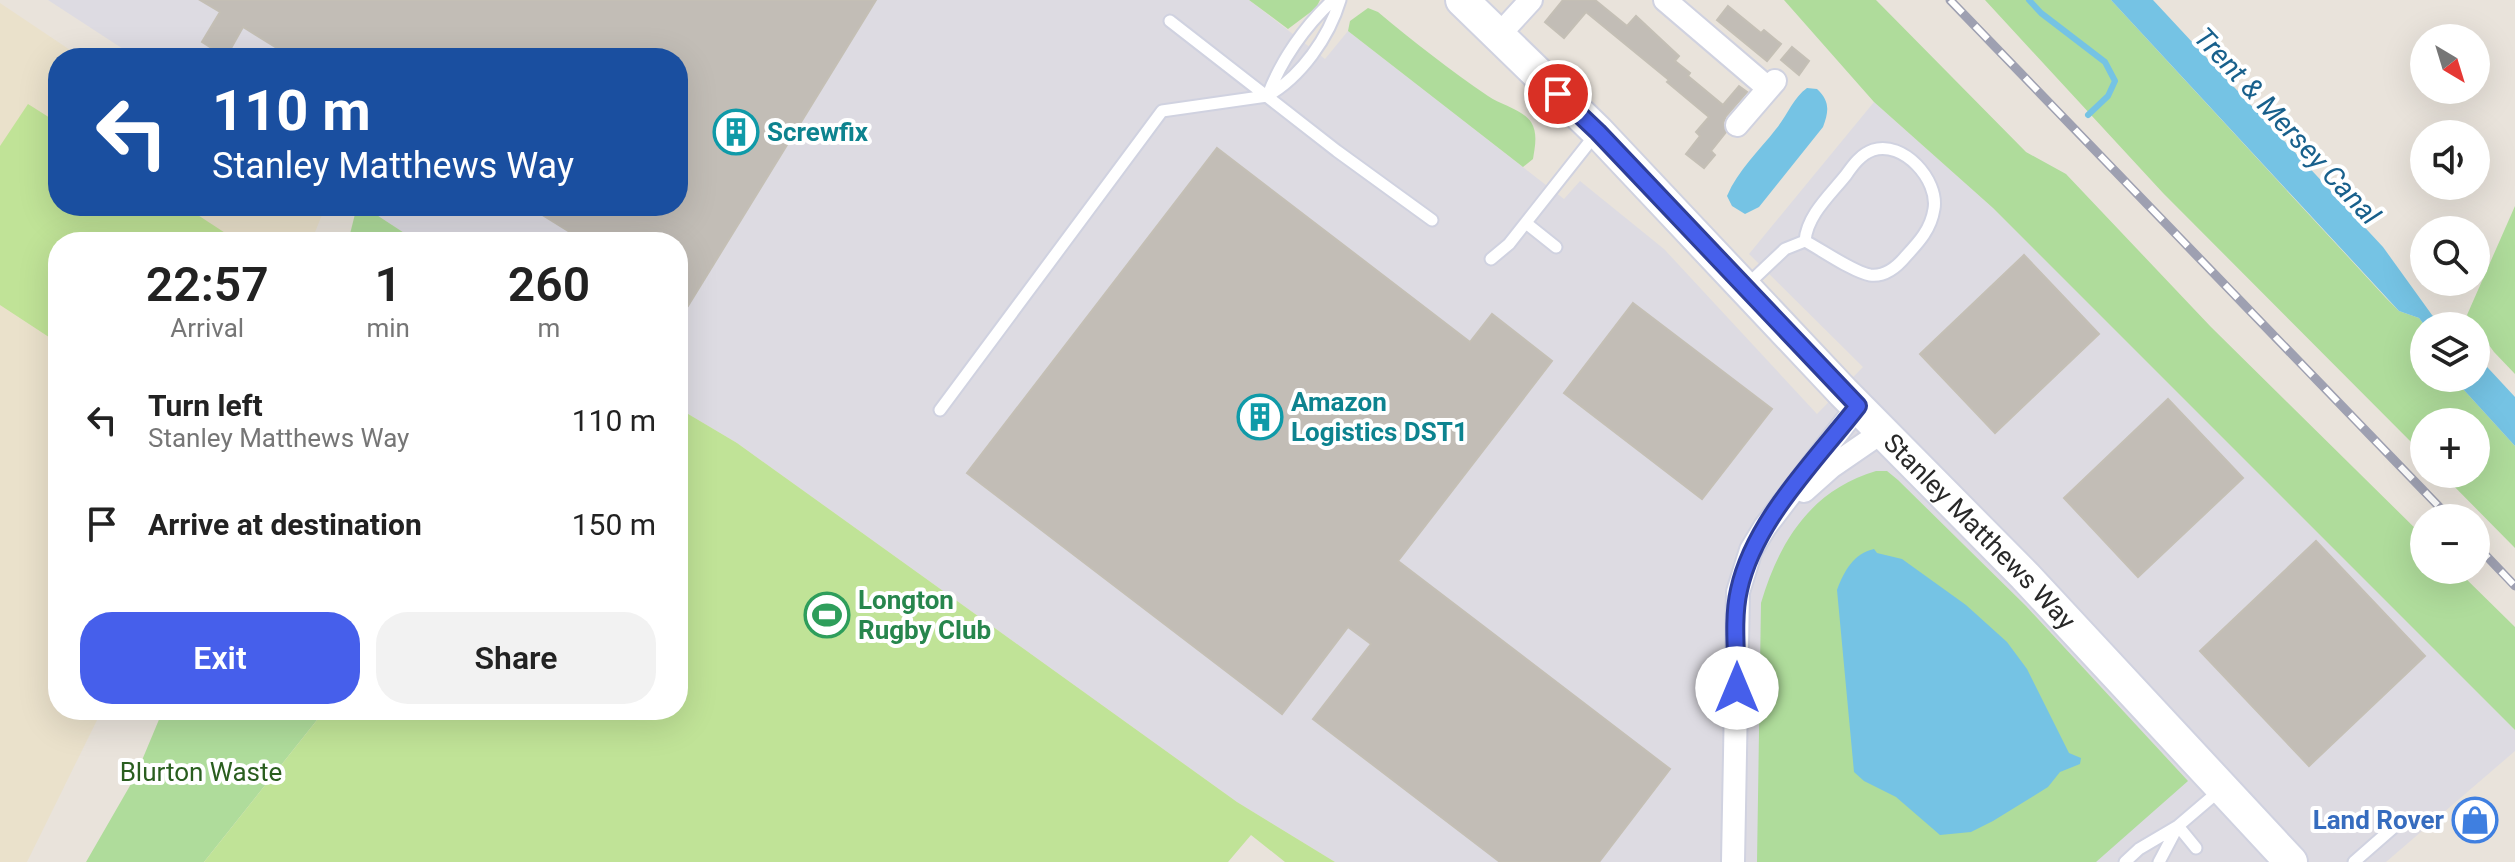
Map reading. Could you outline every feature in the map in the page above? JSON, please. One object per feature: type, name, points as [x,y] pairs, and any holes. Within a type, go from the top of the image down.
[{"type":"main road","name":"Stanley Matthews Way","points":[[1462,0],[1598,132],[1743,288],[2025,576],[2291,862]]},
{"type":"street","points":[[1498,36],[1531,0]]},
{"type":"street","points":[[1665,0],[1772,84],[1737,125]]},
{"type":"street","points":[[1733,862],[1738,592],[1751,550],[1765,527],[1858,406]]},
{"type":"street","points":[[1765,527],[1831,467],[1882,432]]},
{"type":"lane","points":[[1267,96],[1276,73],[1299,39],[1333,0]]},
{"type":"lane","points":[[940,410],[1162,111],[1267,96],[1283,87],[1315,51],[1336,14],[1340,0]]},
{"type":"lane","points":[[1170,21],[1395,195],[1432,220]]},
{"type":"lane","points":[[1491,259],[1509,244],[1598,132]]},
{"type":"lane","points":[[1875,149],[1896,151],[1908,157],[1932,190],[1934,208],[1924,235],[1898,266],[1888,272],[1873,275],[1860,272],[1805,241],[1811,219],[1854,164],[1875,149]]},
{"type":"lane","points":[[1526,223],[1556,247]]},
{"type":"lane","points":[[1743,288],[1785,249],[1805,241]]},
{"type":"lane","points":[[2125,862],[2139,849],[2178,826],[2223,788]]},
{"type":"lane","points":[[2178,826],[2196,848]]},
{"type":"lane","points":[[2159,862],[2178,826]]},
{"type":"lane","points":[[2354,862],[2395,826]]},
{"type":"shaded area","points":[[48,0],[1249,0],[1325,59],[1348,31],[1564,199],[1580,181],[1664,249],[1817,414],[1863,367],[1749,254],[1874,102],[1993,208],[2515,730],[2515,751],[2386,862],[1335,862],[1237,802],[737,443],[688,414],[688,232],[403,232],[378,216],[688,216],[688,48],[122,48]]},
{"type":"shaded area","points":[[0,3],[67,48],[48,48],[48,216],[322,216],[315,232],[48,232],[48,720],[97,720],[27,862],[0,862]]},
{"type":"green space","points":[[1249,0],[1320,0],[1316,8],[1288,29]]},
{"type":"green space","points":[[1784,0],[1876,0],[2026,152],[2066,174],[2211,327],[2410,523],[2410,584],[2471,584],[2515,627],[2515,730],[1993,208],[1874,102]]},
{"type":"green space","points":[[1985,0],[2111,0],[2386,298],[2399,311],[2410,315],[2410,392],[2466,392],[2480,408],[2410,408],[2410,441],[2163,193]]},
{"type":"green space","points":[[1368,8],[1378,12],[1488,96],[1527,118],[1535,135],[1533,159],[1523,167],[1348,31],[1350,21]]},
{"type":"green space","points":[[28,104],[48,117],[48,216],[199,216],[224,232],[48,232],[48,336],[0,305],[0,146]]},
{"type":"green space","points":[[2515,206],[2515,374],[2490,347],[2490,312],[2468,312],[2475,296],[2490,296],[2490,263]]},
{"type":"green space","points":[[354,216],[378,216],[403,232],[350,232]]},
{"type":"green space","name":"Longton Rugby Club","points":[[688,414],[737,443],[1237,802],[1335,862],[1285,862],[1251,835],[1228,862],[204,862],[317,720],[688,720]]},
{"type":"green space","points":[[2490,419],[2515,446],[2515,548],[2490,523],[2490,504],[2472,504],[2456,488],[2490,488]]},
{"type":"green space","points":[[1876,471],[1887,471],[1898,480],[2026,606],[2188,781],[2096,862],[1757,862],[1761,603],[1777,559],[1801,521],[1833,491]]},
{"type":"green space","name":"Blurton Waste","points":[[159,720],[317,720],[204,862],[86,862],[135,777]]},
{"type":"water","points":[[2111,0],[2153,0],[2383,247],[2410,284],[2410,296],[2418,296],[2430,312],[2410,312],[2410,315],[2399,311]]},
{"type":"water","points":[[1807,88],[1817,89],[1826,102],[1823,127],[1759,207],[1745,214],[1732,206],[1727,196],[1743,169]]},
{"type":"water","points":[[2490,370],[2515,397],[2515,446],[2490,419],[2490,408],[2480,408],[2466,392],[2490,392]]},
{"type":"water","points":[[1874,549],[1877,553],[1902,559],[1966,605],[2007,642],[2027,669],[2069,753],[2081,758],[2080,764],[2060,772],[2048,787],[1971,832],[1940,835],[1896,797],[1864,781],[1854,772],[1837,590],[1851,564],[1861,554]]},
{"type":"building","name":"Screwfix","points":[[200,0],[876,0],[688,306],[688,232],[570,232],[544,216],[688,216],[688,48],[277,48],[243,27],[231,48],[212,48],[202,42],[220,12]]},
{"type":"building","points":[[1563,0],[1595,0],[1627,26],[1636,16],[1679,56],[1675,61],[1690,73],[1688,76],[1723,105],[1739,86],[1747,92],[1726,116],[1723,123],[1726,132],[1711,151],[1715,155],[1704,168],[1686,154],[1700,136],[1696,132],[1709,117],[1586,12],[1564,38],[1545,22]]},
{"type":"building","points":[[1728,6],[1761,33],[1764,30],[1781,44],[1767,61],[1717,20]]},
{"type":"building","points":[[1792,47],[1809,61],[1799,75],[1781,60]]},
{"type":"building","name":"Amazon Logistics DST1","points":[[1217,148],[1470,342],[1492,314],[1552,361],[1398,561],[1670,769],[1599,862],[1500,862],[1313,719],[1371,644],[1348,627],[1282,714],[967,473]]},
{"type":"building","points":[[2024,255],[2099,334],[1995,433],[1920,354]]},
{"type":"building","points":[[1633,303],[1772,409],[1702,499],[1564,393]]},
{"type":"building","points":[[2168,399],[2243,478],[2138,577],[2064,498]]},
{"type":"building","points":[[2316,541],[2425,656],[2309,766],[2200,651]]},
{"type":"waterway","points":[[2029,0],[2041,13],[2105,62],[2115,81],[2108,96],[2088,115]]},
{"type":"railway","points":[[1950,0],[2436,504]]},
{"type":"railway","points":[[2490,560],[2515,586]]},
{"type":"place","name":"Screwfix","points":[[736,132]]},
{"type":"place","name":"Amazon Logistics DST1","points":[[1260,417]]},
{"type":"place","name":"Longton Rugby Club","points":[[827,615]]},
{"type":"place","name":"Land Rover","points":[[2475,820]]},
{"type":"route","points":[[1558,94],[1598,132],[1858,406],[1799,480],[1751,550],[1738,592],[1737,688]]},
{"type":"water label","name":"Trent & Mersey Canal","points":[[2287,126]]}]
